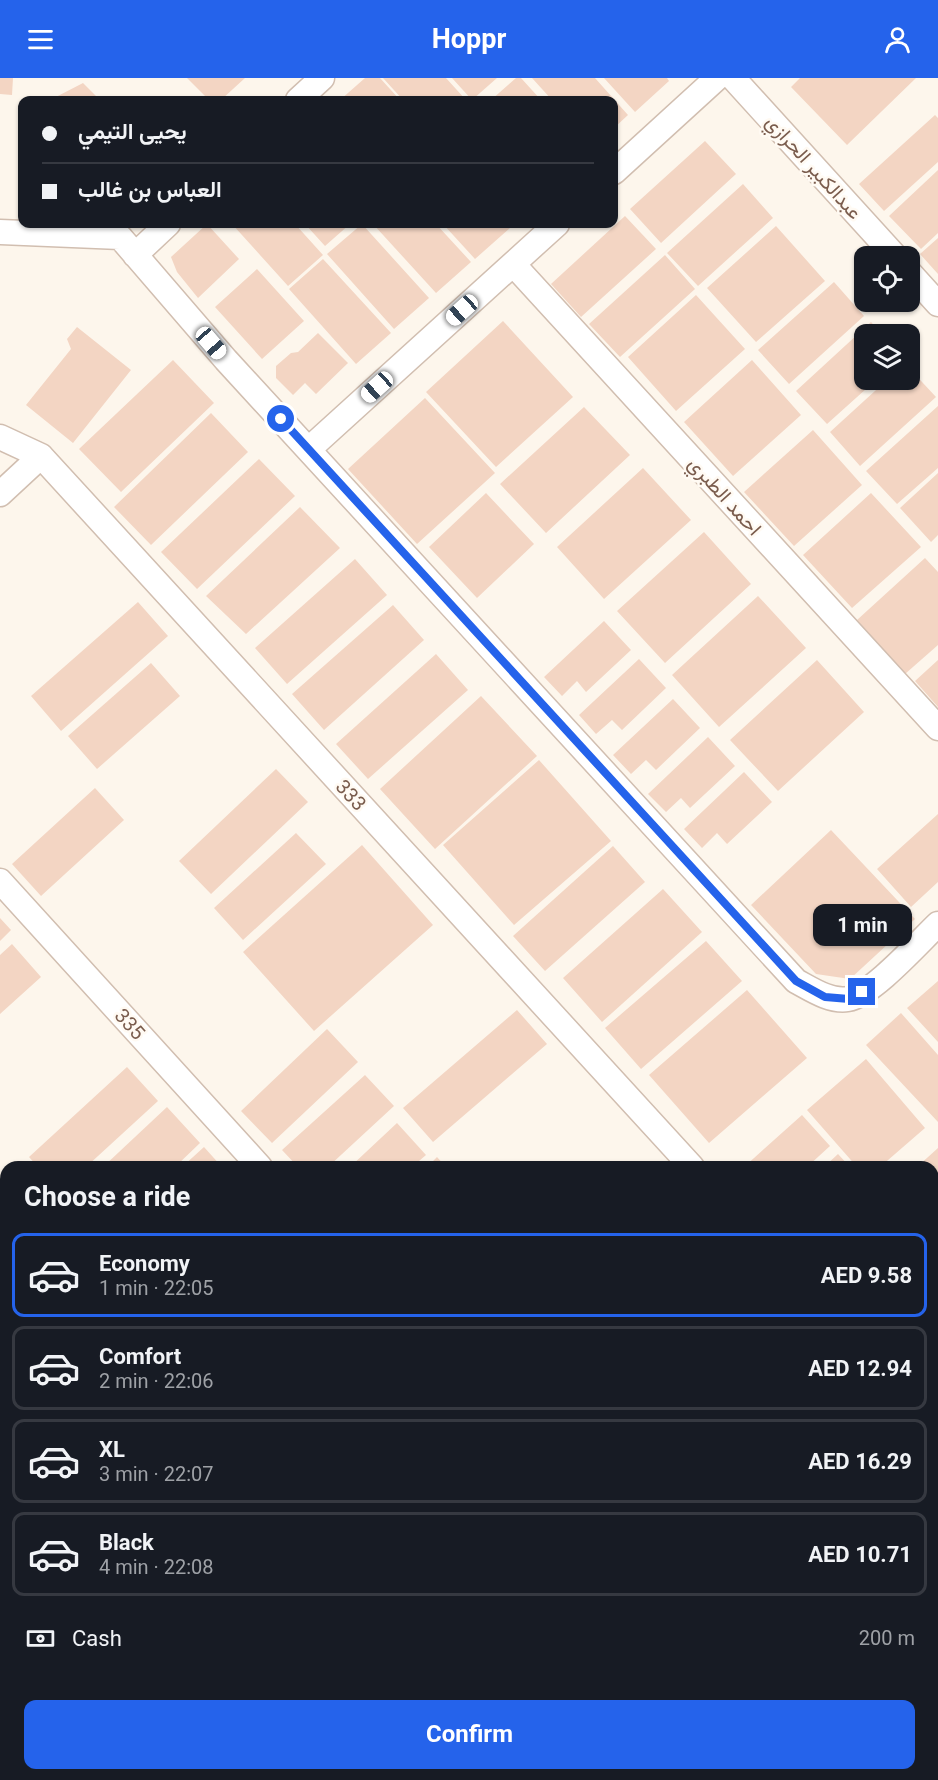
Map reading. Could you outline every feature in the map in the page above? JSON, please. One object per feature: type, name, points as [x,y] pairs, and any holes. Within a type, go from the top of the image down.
[{"type":"street","points":[[302,96],[322,78]]},
{"type":"street","points":[[618,168],[717,78]]},
{"type":"street","name":"عبدالكبير الحرازي","points":[[733,78],[886,246]]},
{"type":"street","points":[[135,255],[164,228]]},
{"type":"street","points":[[309,449],[553,228]]},
{"type":"street","points":[[0,232],[120,237],[226,360],[796,981],[825,997],[849,999],[876,985],[938,924]]},
{"type":"street","name":"احمد الطبري","points":[[513,264],[938,728]]},
{"type":"street","points":[[920,284],[938,304]]},
{"type":"street","name":"333","points":[[0,437],[40,456],[686,1161]]},
{"type":"street","points":[[0,494],[40,456]]},
{"type":"street","name":"335","points":[[0,881],[255,1161]]},
{"type":"building","points":[[0,78],[13,78],[12,95],[0,94]]},
{"type":"building","points":[[187,78],[245,78],[225,96],[205,96]]},
{"type":"building","points":[[365,78],[380,78],[396,96],[345,96]]},
{"type":"building","points":[[383,78],[446,78],[462,96],[399,96]]},
{"type":"building","points":[[452,78],[497,78],[477,96],[468,96]]},
{"type":"building","points":[[516,78],[521,78],[537,96],[496,96]]},
{"type":"building","points":[[532,78],[595,78],[611,96],[548,96]]},
{"type":"building","points":[[604,78],[667,78],[669,81],[635,112]]},
{"type":"building","points":[[800,78],[916,78],[847,145],[791,87]]},
{"type":"building","points":[[83,83],[96,96],[58,96]]},
{"type":"building","points":[[618,104],[628,115],[618,124]]},
{"type":"building","points":[[935,115],[938,118],[938,162],[884,211],[859,184]]},
{"type":"building","points":[[705,141],[736,174],[661,243],[630,209]]},
{"type":"building","points":[[938,170],[938,233],[921,249],[889,216]]},
{"type":"building","points":[[743,184],[773,218],[698,286],[667,253]]},
{"type":"building","points":[[625,216],[656,249],[581,317],[551,284],[612,228],[618,228],[618,222]]},
{"type":"building","points":[[776,226],[825,281],[756,342],[707,288]]},
{"type":"building","points":[[203,228],[211,228],[239,259],[198,298],[177,272],[171,257]]},
{"type":"building","points":[[236,228],[299,228],[323,255],[288,286]]},
{"type":"building","points":[[309,228],[345,228],[325,246]]},
{"type":"building","points":[[357,228],[366,228],[429,298],[394,329],[327,254]]},
{"type":"building","points":[[377,228],[440,228],[471,262],[436,293]]},
{"type":"building","points":[[447,228],[510,228],[475,259]]},
{"type":"building","points":[[938,238],[938,274],[920,254]]},
{"type":"building","points":[[665,255],[695,289],[620,357],[589,324]]},
{"type":"building","points":[[323,259],[391,333],[356,364],[289,289]]},
{"type":"building","points":[[257,269],[304,321],[262,359],[215,307]]},
{"type":"building","points":[[834,282],[854,305],[854,312],[860,312],[864,316],[789,384],[758,350]]},
{"type":"building","points":[[696,295],[745,349],[676,411],[628,357]]},
{"type":"building","points":[[503,321],[573,397],[496,467],[426,392]]},
{"type":"building","points":[[77,327],[131,370],[73,443],[26,405],[71,349],[67,339]]},
{"type":"building","points":[[318,333],[348,363],[316,394],[305,383],[293,395],[276,378],[276,366],[291,353],[298,352]]},
{"type":"building","points":[[854,338],[854,390],[865,390],[827,424],[796,391]]},
{"type":"building","points":[[173,360],[214,403],[121,492],[79,449]]},
{"type":"building","points":[[752,360],[801,415],[733,476],[684,422]]},
{"type":"building","points":[[920,380],[936,397],[860,466],[830,432],[876,390],[920,390]]},
{"type":"building","points":[[425,398],[495,473],[417,544],[348,469]]},
{"type":"building","points":[[938,406],[938,468],[897,504],[866,471]]},
{"type":"building","points":[[584,407],[630,455],[546,533],[500,484]]},
{"type":"building","points":[[211,413],[248,452],[151,545],[114,507]]},
{"type":"building","points":[[813,430],[862,485],[794,546],[744,492]]},
{"type":"building","points":[[259,459],[295,496],[197,589],[161,552]]},
{"type":"building","points":[[643,468],[691,520],[604,599],[557,547]]},
{"type":"building","points":[[938,473],[938,535],[931,542],[900,508]]},
{"type":"building","points":[[486,493],[534,544],[477,598],[429,547]]},
{"type":"building","points":[[871,493],[921,547],[852,608],[803,555]]},
{"type":"building","points":[[300,507],[340,548],[246,634],[206,596]]},
{"type":"building","points":[[704,532],[751,584],[665,663],[617,611]]},
{"type":"building","points":[[925,558],[938,572],[938,645],[905,674],[857,620]]},
{"type":"building","points":[[355,559],[387,595],[287,684],[255,648]]},
{"type":"building","points":[[758,596],[806,648],[719,727],[672,675]]},
{"type":"building","points":[[138,602],[168,636],[61,731],[31,696]]},
{"type":"building","points":[[393,605],[424,640],[324,730],[292,694]]},
{"type":"building","points":[[604,621],[631,650],[586,692],[577,681],[562,696],[544,677]]},
{"type":"building","points":[[436,654],[468,690],[368,779],[336,744]]},
{"type":"building","points":[[639,659],[666,688],[622,730],[612,720],[596,734],[579,715]]},
{"type":"building","points":[[817,660],[864,712],[778,791],[730,740]]},
{"type":"building","points":[[938,660],[938,707],[915,681]]},
{"type":"building","points":[[151,663],[180,696],[97,769],[68,736]]},
{"type":"building","points":[[481,696],[537,756],[435,849],[380,789]]},
{"type":"building","points":[[673,699],[700,728],[656,770],[646,760],[631,774],[613,755]]},
{"type":"building","points":[[708,737],[735,766],[690,808],[681,798],[666,812],[648,794]]},
{"type":"building","points":[[539,760],[611,841],[514,925],[443,845]]},
{"type":"building","points":[[276,769],[308,802],[211,894],[179,861]]},
{"type":"building","points":[[744,772],[772,802],[727,844],[717,833],[702,848],[684,829]]},
{"type":"building","points":[[95,788],[124,820],[41,896],[12,864]]},
{"type":"building","points":[[938,814],[938,882],[911,907],[877,869]]},
{"type":"building","points":[[831,830],[915,919],[850,979],[816,974],[751,905]]},
{"type":"building","points":[[296,833],[326,864],[243,940],[214,908]]},
{"type":"building","points":[[362,845],[433,925],[314,1031],[243,952]]},
{"type":"building","points":[[613,846],[645,882],[545,971],[513,936]]},
{"type":"building","points":[[663,889],[702,932],[602,1022],[563,978]]},
{"type":"building","points":[[0,918],[11,930],[0,941]]},
{"type":"building","points":[[706,941],[742,981],[641,1069],[605,1028]]},
{"type":"building","points":[[12,944],[41,977],[0,1014],[0,955]]},
{"type":"building","points":[[938,981],[938,1042],[907,1008]]},
{"type":"building","points":[[747,990],[807,1058],[709,1143],[649,1075]]},
{"type":"building","points":[[517,1010],[547,1044],[433,1142],[403,1108]]},
{"type":"building","points":[[901,1013],[938,1055],[938,1122],[866,1045]]},
{"type":"building","points":[[327,1029],[358,1062],[272,1143],[241,1111]]},
{"type":"building","points":[[866,1059],[925,1128],[887,1161],[852,1161],[807,1110]]},
{"type":"building","points":[[127,1067],[158,1101],[93,1161],[33,1161],[29,1157]]},
{"type":"building","points":[[365,1075],[394,1106],[334,1161],[292,1161],[282,1150]]},
{"type":"building","points":[[167,1107],[200,1143],[181,1161],[109,1161]]},
{"type":"building","points":[[802,1115],[830,1146],[814,1161],[751,1161]]},
{"type":"building","points":[[397,1123],[426,1155],[419,1161],[356,1161]]},
{"type":"building","points":[[204,1147],[217,1161],[189,1161]]},
{"type":"building","points":[[938,1148],[938,1161],[924,1161]]},
{"type":"building","points":[[838,1154],[844,1161],[830,1161]]},
{"type":"route","points":[[281,419],[796,981],[825,997],[849,999],[862,992]]}]
